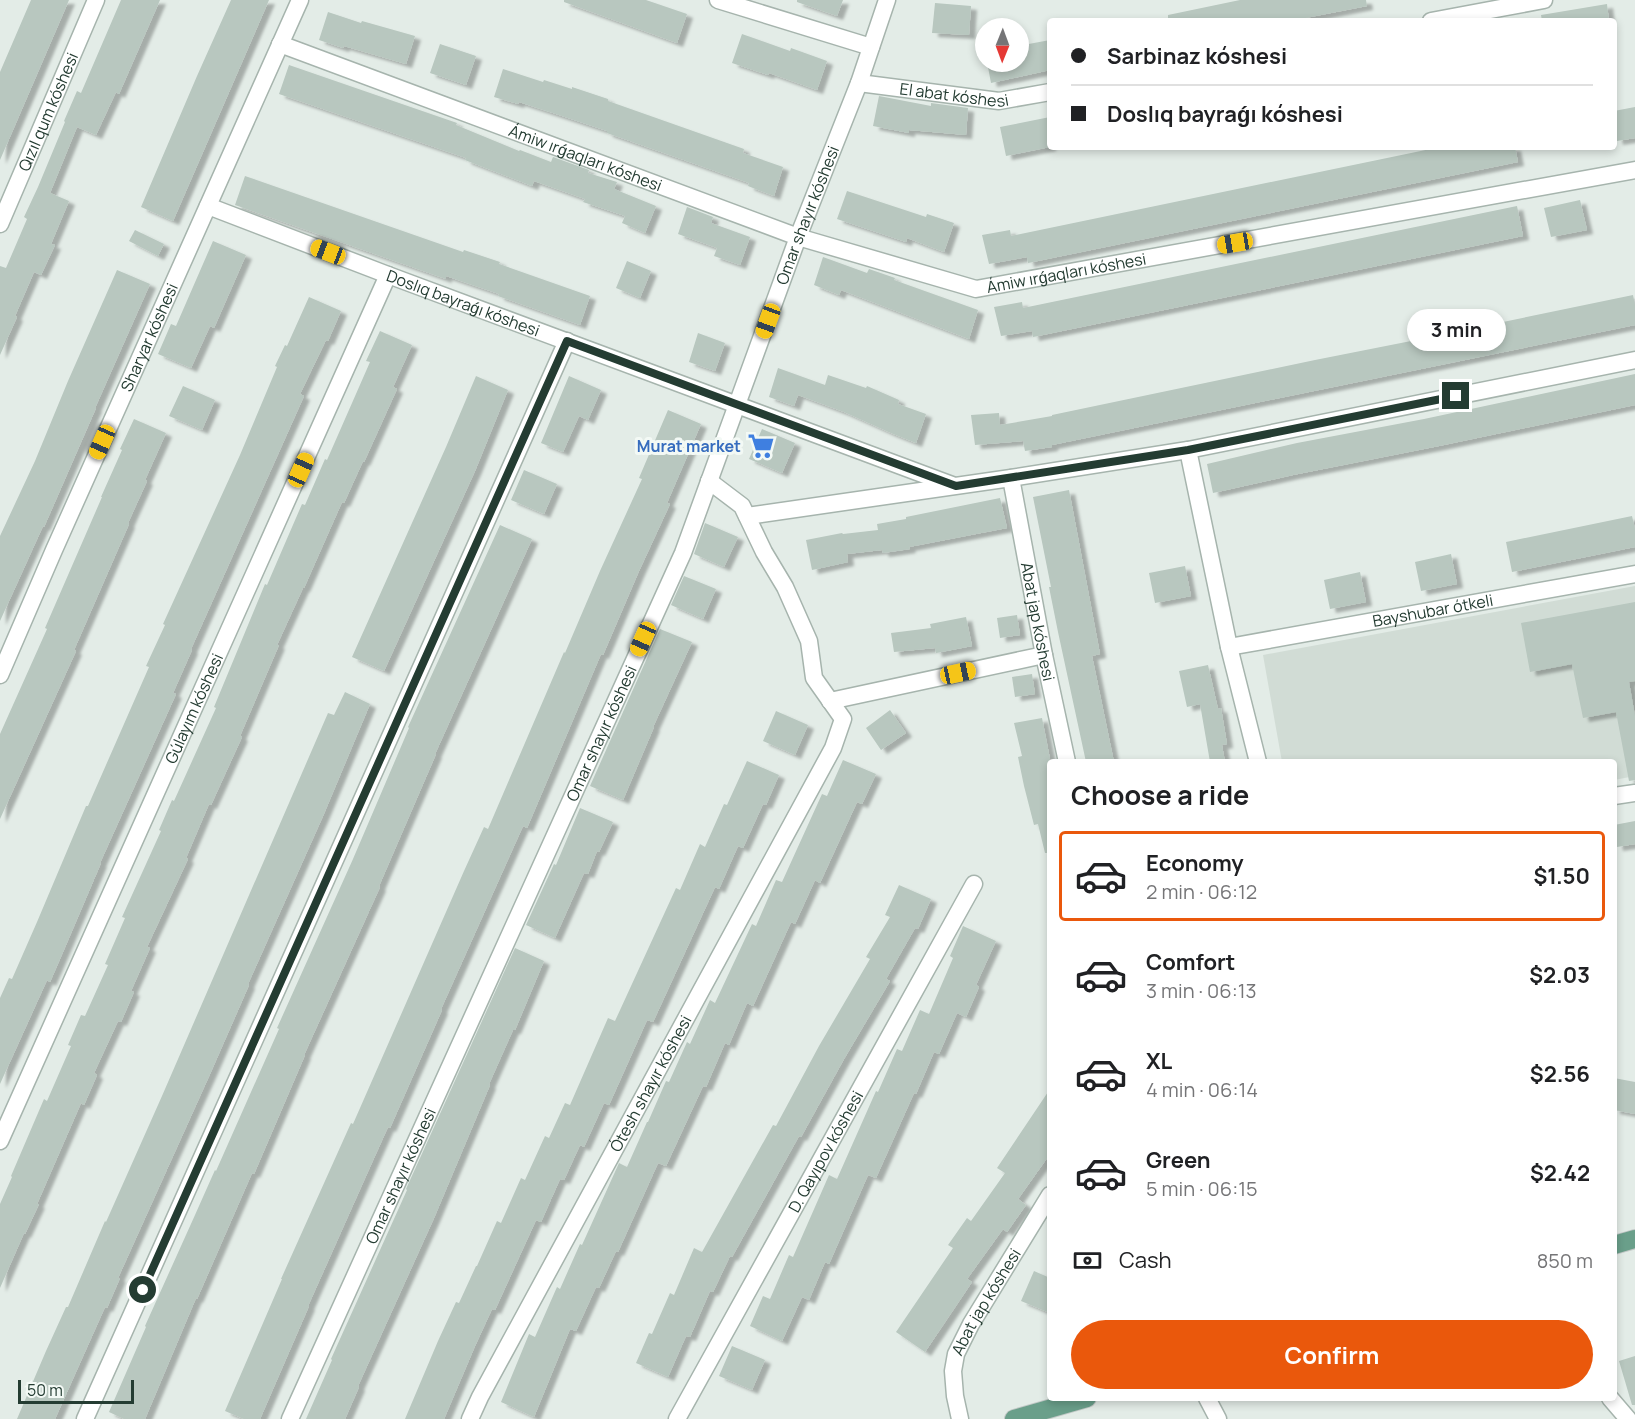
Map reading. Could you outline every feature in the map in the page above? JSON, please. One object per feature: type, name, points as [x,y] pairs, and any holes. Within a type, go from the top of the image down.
[{"type":"main road","points":[[1617,1244],[1635,1239]]},
{"type":"main road","points":[[1014,1419],[1077,1401]]},
{"type":"street","name":"Qızıl qum kóshesi","points":[[0,224],[5,203],[96,0]]},
{"type":"street","name":"Sharyar kóshesi","points":[[0,675],[300,0]]},
{"type":"street","points":[[718,0],[872,47]]},
{"type":"street","name":"Omar shayır kóshesi","points":[[290,1419],[682,553],[888,0]]},
{"type":"street","points":[[1447,18],[1544,0]]},
{"type":"street","name":"Ámiw ırǵaqları kóshesi","points":[[280,44],[798,237],[976,290],[1635,170]]},
{"type":"street","name":"El abat kóshesi","points":[[859,83],[999,101],[1047,93]]},
{"type":"street","name":"Doslıq bayraǵı kóshesi","points":[[208,206],[956,486]]},
{"type":"street","name":"Gúlayım kóshesi","points":[[0,1141],[388,275]]},
{"type":"street","points":[[85,1419],[567,341]]},
{"type":"street","name":"Doslıq bayraǵı kóshesi","points":[[747,516],[1188,450],[1635,360]]},
{"type":"street","points":[[1188,450],[1229,647],[1257,759]]},
{"type":"street","name":"Abat jap kóshesi","points":[[1011,478],[1044,655],[1066,759]]},
{"type":"street","points":[[709,481],[742,506],[764,552],[785,587],[809,641],[814,678],[830,701],[1044,655]]},
{"type":"street","name":"Bayshubar ótkeli","points":[[1229,647],[1635,574]]},
{"type":"street","name":"Ótesh shayır kóshesi","points":[[470,1419],[833,748],[843,720],[830,701]]},
{"type":"street","points":[[1617,796],[1635,793]]},
{"type":"street","name":"D. Qayıpov kóshesi","points":[[677,1419],[974,884]]},
{"type":"street","name":"Abat jap kóshesi","points":[[960,1419],[953,1371],[956,1354],[970,1324],[1047,1200]]},
{"type":"street","points":[[1209,1401],[1218,1419]]},
{"type":"street","points":[[1613,1401],[1628,1419]]},
{"type":"shaded area","points":[[1635,586],[1635,776],[1617,779],[1617,759],[1281,759],[1263,655]]},
{"type":"building","points":[[31,0],[69,0],[0,160],[0,72]]},
{"type":"building","points":[[121,0],[160,0],[119,94],[116,92],[96,135],[77,127],[50,193],[69,201],[51,244],[55,245],[41,275],[34,272],[0,355],[0,266],[6,268],[27,219],[24,217],[64,121],[77,91],[81,93]]},
{"type":"building","points":[[231,0],[269,0],[173,221],[141,207]]},
{"type":"building","points":[[564,0],[646,0],[687,14],[677,43],[564,2]]},
{"type":"building","points":[[797,0],[843,0],[837,16],[797,2]]},
{"type":"building","points":[[1240,0],[1366,0],[1367,6],[1305,18],[1168,18],[1168,15]]},
{"type":"building","points":[[935,3],[971,6],[969,35],[932,33]]},
{"type":"building","points":[[1607,4],[1609,18],[1542,18],[1541,15]]},
{"type":"building","points":[[328,12],[361,23],[362,21],[415,36],[406,64],[319,40]]},
{"type":"building","points":[[742,34],[827,61],[817,90],[732,63]]},
{"type":"building","points":[[1047,41],[1047,71],[991,83],[989,72],[1029,72],[1029,44]]},
{"type":"building","points":[[440,44],[476,56],[466,85],[430,73]]},
{"type":"building","points":[[289,65],[457,123],[456,125],[519,151],[551,162],[553,157],[589,170],[588,173],[617,182],[614,189],[656,206],[645,233],[622,223],[625,216],[583,202],[585,199],[534,181],[532,186],[465,160],[466,158],[279,94]]},
{"type":"building","points":[[503,69],[608,99],[608,101],[744,149],[743,153],[783,167],[774,196],[748,186],[749,183],[607,133],[607,131],[519,102],[518,104],[494,97]]},
{"type":"building","points":[[879,96],[931,106],[931,103],[968,108],[966,135],[909,130],[909,133],[873,126]]},
{"type":"building","points":[[1635,107],[1635,138],[1617,141],[1617,110]]},
{"type":"building","points":[[1047,118],[1047,148],[1006,156],[1000,127]]},
{"type":"building","points":[[1426,150],[1516,150],[1518,162],[1028,263],[1027,257],[989,264],[982,235],[1010,230],[1011,236]]},
{"type":"building","points":[[245,176],[463,252],[464,250],[500,262],[499,264],[590,296],[580,325],[498,296],[499,294],[446,276],[446,279],[235,205]]},
{"type":"building","points":[[847,191],[926,217],[927,214],[954,223],[944,252],[907,238],[906,242],[837,219]]},
{"type":"building","points":[[1580,200],[1587,230],[1551,237],[1544,208]]},
{"type":"building","points":[[1517,206],[1523,236],[1033,337],[1032,331],[1001,336],[994,307],[1022,302],[1023,308]]},
{"type":"building","points":[[687,207],[713,217],[711,223],[750,237],[740,265],[714,256],[717,248],[678,234]]},
{"type":"building","points":[[135,230],[164,244],[158,256],[129,241]]},
{"type":"building","points":[[213,241],[246,255],[214,328],[210,326],[191,368],[158,354],[171,324],[176,326]]},
{"type":"building","points":[[823,257],[867,273],[869,269],[978,310],[969,339],[841,290],[839,295],[814,285]]},
{"type":"building","points":[[627,261],[651,271],[640,298],[616,288]]},
{"type":"building","points":[[117,270],[150,284],[44,527],[0,621],[0,536],[35,461]]},
{"type":"building","points":[[1633,295],[1635,325],[1052,445],[1052,447],[1025,451],[1023,441],[975,445],[971,415],[999,413],[1000,425],[1052,416]]},
{"type":"building","points":[[309,297],[341,311],[300,394],[304,396],[191,649],[173,693],[176,694],[100,863],[50,982],[47,980],[0,1084],[0,998],[9,978],[12,979],[149,667],[146,666],[165,625],[163,624],[240,455],[277,367],[275,366],[285,345],[287,346]]},
{"type":"building","points":[[380,331],[412,345],[393,387],[397,389],[364,462],[344,503],[342,502],[277,645],[279,645],[240,736],[242,737],[211,805],[209,804],[186,858],[188,859],[147,947],[150,948],[131,991],[134,992],[94,1073],[97,1075],[84,1105],[81,1103],[37,1204],[39,1204],[0,1288],[0,1204],[11,1176],[44,1099],[47,1101],[71,1046],[68,1045],[81,1015],[85,1016],[108,965],[105,964],[125,918],[122,917],[161,831],[159,830],[216,708],[214,707],[265,584],[267,585],[302,504],[305,505],[325,459],[327,460],[370,362],[366,361]]},
{"type":"building","points":[[698,333],[725,343],[715,371],[689,362]]},
{"type":"building","points":[[778,368],[825,385],[828,375],[866,388],[867,386],[899,400],[898,404],[926,414],[916,443],[798,395],[794,406],[769,397]]},
{"type":"building","points":[[1635,374],[1635,405],[1213,493],[1207,464],[1297,443],[1424,419]]},
{"type":"building","points":[[476,376],[508,390],[475,471],[384,671],[352,657]]},
{"type":"building","points":[[569,376],[601,390],[588,420],[579,416],[563,452],[541,443]]},
{"type":"building","points":[[183,386],[215,400],[202,430],[169,416]]},
{"type":"building","points":[[668,410],[701,424],[667,503],[670,504],[603,655],[601,654],[527,828],[523,826],[390,1128],[388,1127],[308,1306],[260,1419],[244,1419],[225,1411],[281,1279],[351,1123],[353,1124],[464,871],[484,827],[488,829],[642,479],[639,478]]},
{"type":"building","points":[[134,419],[166,433],[74,650],[76,651],[0,819],[0,734],[47,629],[45,628]]},
{"type":"building","points":[[762,429],[795,443],[782,473],[749,459]]},
{"type":"building","points":[[524,470],[557,484],[544,514],[511,500]]},
{"type":"building","points":[[1069,490],[1100,654],[1092,656],[1113,759],[1085,759],[1049,587],[1051,587],[1033,497]]},
{"type":"building","points":[[1000,498],[1007,528],[909,547],[910,549],[883,553],[882,550],[847,554],[848,562],[812,570],[806,540],[842,533],[878,530],[877,524]]},
{"type":"building","points":[[1632,516],[1635,547],[1512,572],[1506,542]]},
{"type":"building","points":[[705,523],[738,537],[724,567],[694,554]]},
{"type":"building","points":[[500,525],[532,539],[435,754],[380,887],[304,1055],[254,1174],[252,1173],[196,1298],[145,1419],[124,1419],[109,1412],[145,1326],[279,1029],[277,1028],[353,859],[408,727]]},
{"type":"building","points":[[1451,554],[1457,584],[1421,591],[1415,562]]},
{"type":"building","points":[[1185,566],[1191,596],[1155,603],[1149,573]]},
{"type":"building","points":[[1360,572],[1366,602],[1330,609],[1324,580]]},
{"type":"building","points":[[684,576],[716,589],[703,619],[671,605]]},
{"type":"building","points":[[1635,602],[1635,681],[1629,682],[1635,716],[1635,780],[1629,781],[1616,712],[1583,718],[1572,664],[1530,672],[1521,623]]},
{"type":"building","points":[[1017,615],[1020,635],[1000,638],[997,618]]},
{"type":"building","points":[[966,617],[972,646],[936,653],[935,648],[894,652],[891,633],[931,628],[930,624]]},
{"type":"building","points":[[660,629],[692,642],[623,800],[590,786]]},
{"type":"building","points":[[1208,665],[1218,709],[1221,708],[1227,744],[1222,745],[1224,759],[1209,759],[1200,704],[1187,707],[1179,671]]},
{"type":"building","points":[[1032,674],[1035,694],[1015,697],[1012,677]]},
{"type":"building","points":[[345,692],[370,704],[210,1074],[118,1278],[120,1278],[107,1308],[105,1307],[55,1419],[17,1419],[162,1096],[328,713],[334,715]]},
{"type":"building","points":[[890,710],[906,733],[881,750],[866,728]]},
{"type":"building","points":[[776,711],[808,725],[795,755],[763,741]]},
{"type":"building","points":[[1042,718],[1050,759],[1047,759],[1047,853],[1045,853],[1038,824],[1034,825],[1024,786],[1018,757],[1022,756],[1014,723]]},
{"type":"building","points":[[843,760],[876,774],[862,804],[857,802],[820,883],[815,880],[795,924],[791,922],[753,1006],[747,1003],[729,1045],[725,1043],[706,1087],[703,1086],[666,1166],[658,1163],[618,1252],[616,1251],[599,1288],[596,1287],[576,1331],[570,1329],[534,1417],[501,1402],[529,1334],[535,1337],[557,1287],[560,1289],[580,1244],[582,1245],[619,1163],[627,1167],[666,1081],[669,1082],[687,1042],[690,1044],[710,1000],[715,1003],[752,924],[756,926],[776,880],[782,882],[822,794],[827,796]]},
{"type":"building","points":[[747,761],[779,775],[766,805],[763,804],[743,848],[738,846],[719,889],[715,887],[653,1022],[647,1020],[609,1105],[604,1103],[584,1147],[580,1145],[564,1180],[560,1179],[541,1222],[536,1220],[495,1310],[492,1309],[444,1419],[405,1419],[456,1302],[459,1303],[497,1221],[501,1223],[521,1178],[525,1180],[545,1136],[549,1138],[565,1103],[570,1105],[608,1018],[615,1021],[676,888],[680,890],[700,844],[705,847]]},
{"type":"building","points":[[580,808],[613,822],[599,852],[597,851],[588,874],[584,873],[555,938],[526,925],[554,864],[556,865]]},
{"type":"building","points":[[1635,821],[1635,844],[1617,847],[1617,824]]},
{"type":"building","points":[[899,885],[931,899],[918,929],[915,928],[886,979],[890,981],[801,1137],[799,1136],[732,1257],[730,1256],[713,1292],[710,1291],[690,1337],[686,1336],[668,1377],[636,1363],[670,1293],[674,1295],[694,1248],[702,1252],[870,959],[866,957],[890,917],[885,915]]},
{"type":"building","points":[[963,926],[996,941],[976,985],[979,987],[966,1017],[957,1013],[939,1054],[934,1052],[876,1178],[868,1175],[829,1264],[825,1262],[809,1300],[802,1297],[782,1341],[750,1326],[763,1296],[770,1299],[789,1255],[793,1257],[829,1175],[837,1179],[897,1049],[902,1051],[920,1010],[929,1014],[953,958],[950,956]]},
{"type":"building","points":[[515,948],[544,961],[345,1419],[306,1419],[406,1189]]},
{"type":"building","points":[[1617,1079],[1635,1082],[1635,1114],[1617,1111]]},
{"type":"building","points":[[1047,1093],[1047,1158],[1018,1199],[1026,1205],[1007,1232],[1003,1229],[967,1279],[972,1282],[925,1352],[896,1332],[953,1248],[948,1245],[967,1218],[971,1221],[1005,1173],[997,1168]]},
{"type":"building","points":[[1034,1271],[1047,1277],[1047,1312],[1021,1301]]},
{"type":"building","points":[[732,1346],[765,1360],[752,1390],[719,1376]]},
{"type":"building","points":[[1635,1356],[1635,1405],[1632,1405],[1619,1361]]},
{"type":"place","name":"Murat market","points":[[761,446]]},
{"type":"route","points":[[143,1290],[567,341],[956,486],[1188,450],[1456,396]]}]
